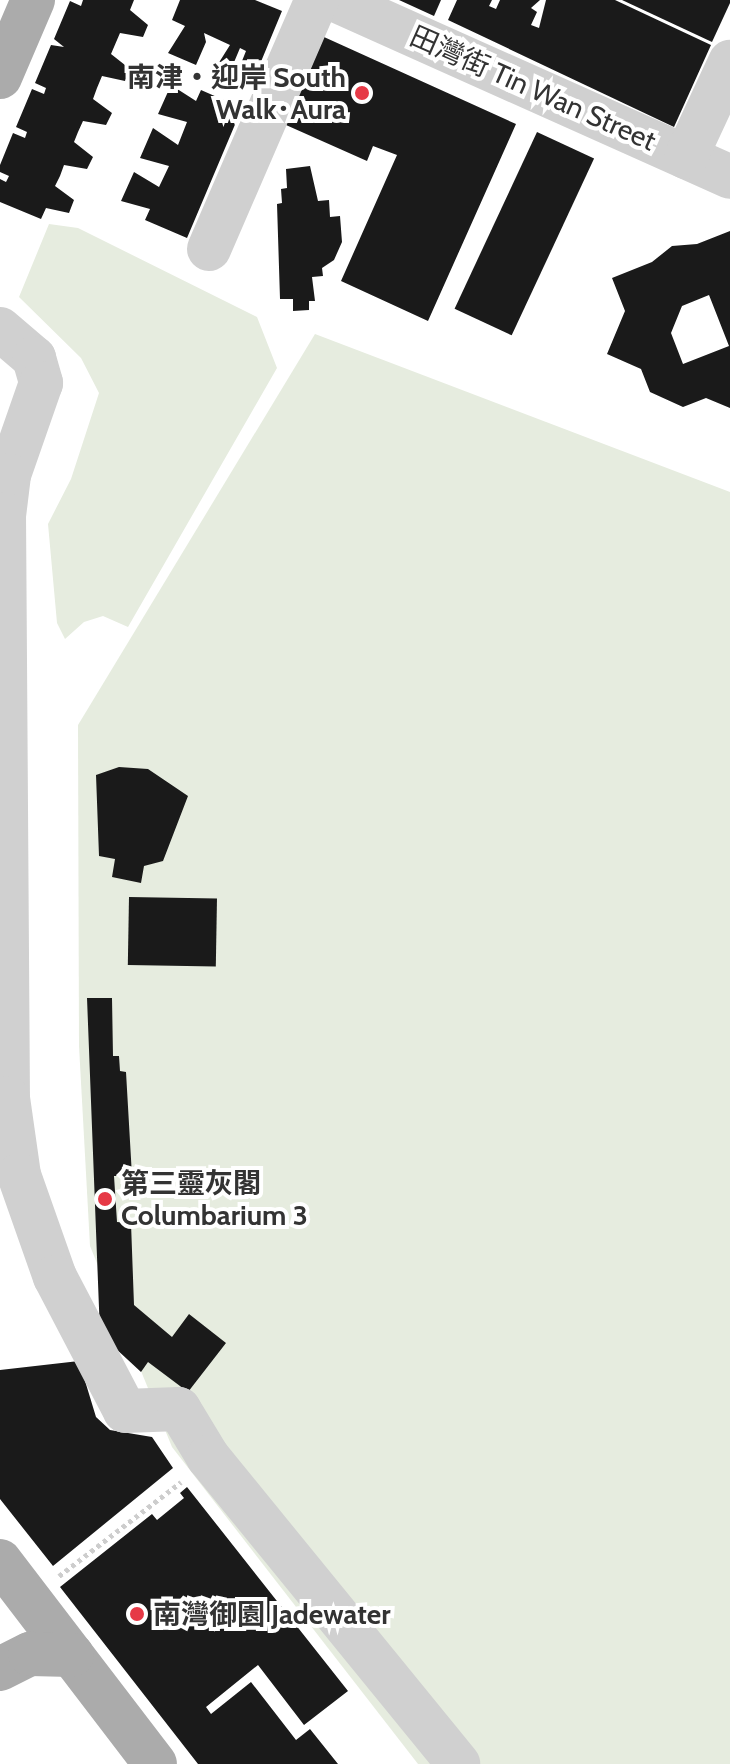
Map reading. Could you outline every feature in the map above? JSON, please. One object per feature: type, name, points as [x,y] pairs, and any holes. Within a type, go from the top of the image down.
[{"type":"main road","points":[[0,77],[33,0]]},
{"type":"main road","points":[[0,1561],[155,1764]]},
{"type":"main road","points":[[0,1669],[30,1654],[72,1655]]},
{"type":"street","points":[[209,249],[317,0]]},
{"type":"street","name":"田灣街 Tin Wan Street","points":[[335,0],[730,177]]},
{"type":"street","points":[[686,157],[730,62]]},
{"type":"street","points":[[15,344],[39,395],[16,452],[4,514],[8,1098],[19,1175],[55,1277],[125,1411],[179,1409],[208,1457],[458,1764]]},
{"type":"path","points":[[71,1569],[185,1478]]},
{"type":"shaded area","points":[[49,224],[78,228],[257,317],[277,368],[128,627],[103,616],[84,622],[65,639],[57,623],[48,524],[71,479],[99,393],[81,358],[19,297]]},
{"type":"shaded area","points":[[315,334],[730,492],[730,1764],[418,1764],[172,1447],[90,1246],[79,1046],[78,725]]},
{"type":"building","points":[[83,0],[134,0],[130,10],[148,25],[143,37],[120,33],[111,54],[130,69],[125,81],[102,76],[93,99],[112,113],[106,125],[83,121],[74,142],[93,157],[87,169],[64,165],[55,186],[74,200],[69,213],[46,208],[41,219],[0,202],[0,179],[6,182],[9,176],[0,172],[0,165],[13,133],[25,138],[27,132],[16,127],[32,89],[44,94],[46,88],[35,83],[51,45],[64,47],[54,39],[70,1],[81,6]]},
{"type":"building","points":[[180,0],[255,0],[282,11],[250,88],[234,81],[246,51],[240,48],[227,79],[213,72],[230,45],[204,33],[206,42],[196,65],[168,53],[185,26],[172,20]]},
{"type":"building","points":[[399,0],[441,0],[434,16]]},
{"type":"building","points":[[457,0],[492,0],[489,6],[496,9],[500,0],[540,0],[531,8],[537,12],[531,25],[539,28],[546,0],[615,0],[711,45],[674,127],[448,20]]},
{"type":"building","points":[[622,0],[730,0],[730,3],[712,42]]},
{"type":"building","points":[[324,37],[516,124],[428,321],[341,281],[397,155],[373,146],[367,161],[286,125]]},
{"type":"building","points":[[171,85],[196,101],[201,90],[242,108],[187,238],[145,220],[150,209],[121,201],[134,172],[159,187],[169,166],[140,158],[153,128],[178,145],[187,122],[158,114]]},
{"type":"building","points":[[537,132],[594,159],[512,335],[455,309]]},
{"type":"building","points":[[310,166],[318,201],[329,200],[330,217],[340,216],[342,242],[334,260],[322,268],[323,276],[312,277],[315,301],[309,301],[309,310],[293,311],[293,299],[280,299],[277,204],[282,203],[281,189],[287,188],[286,169]]},
{"type":"building","points":[[730,231],[730,408],[706,398],[683,407],[650,392],[641,369],[607,354],[625,311],[612,278],[652,262],[672,246],[697,244]],"holes":[[[709,295],[729,346],[683,364],[671,333],[682,306]]]},
{"type":"building","points":[[119,767],[148,769],[188,796],[163,861],[144,866],[141,883],[112,877],[115,859],[99,856],[96,775]]},
{"type":"building","points":[[129,897],[217,899],[216,967],[128,965]]},
{"type":"building","name":"第三靈灰閣 Columbarium 3","points":[[87,998],[112,998],[113,1056],[119,1056],[120,1071],[126,1072],[132,1176],[114,1176],[117,1222],[131,1223],[134,1305],[172,1337],[189,1314],[226,1343],[188,1392],[148,1362],[141,1372],[100,1334]]},
{"type":"building","points":[[79,1361],[96,1417],[110,1430],[152,1437],[173,1468],[53,1566],[0,1499],[0,1370]]},
{"type":"building","points":[[187,1487],[348,1691],[304,1725],[258,1665],[206,1707],[211,1714],[251,1682],[296,1740],[310,1729],[338,1764],[198,1764],[60,1587],[152,1514],[157,1520],[184,1498],[180,1493]]},
{"type":"place","name":"南津‧迎岸 South Walk･Aura","points":[[362,93]]},
{"type":"place","name":"第三靈灰閣 Columbarium 3","points":[[105,1199]]},
{"type":"place","name":"南灣御園 Jadewater","points":[[137,1614]]}]
